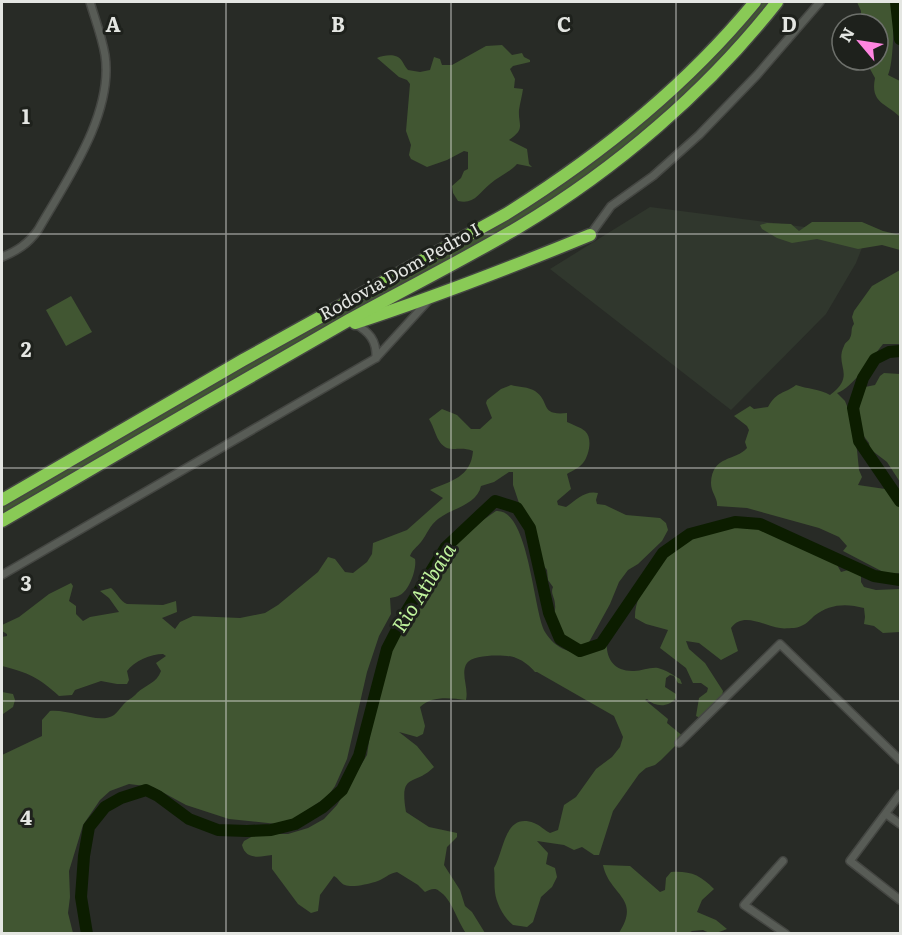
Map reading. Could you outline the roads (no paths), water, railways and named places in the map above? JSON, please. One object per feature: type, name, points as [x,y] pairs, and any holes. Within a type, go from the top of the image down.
[{"type":"highway","name":"Rodovia Dom Pedro I","points":[[2,500],[233,366],[539,194],[603,148],[667,94],[718,44],[755,2]]},
{"type":"highway","name":"Rodovia Dom Pedro I","points":[[2,521],[302,347],[519,227],[602,170],[683,104],[729,57],[777,2]]},
{"type":"highway","points":[[302,347],[354,323],[495,274],[590,235]]},
{"type":"street","points":[[2,257],[17,251],[30,241],[38,230],[94,128],[103,100],[105,56],[90,2]]},
{"type":"street","points":[[590,235],[611,206],[653,176],[699,135],[757,75],[820,2]]},
{"type":"street","points":[[2,575],[376,358],[432,297]]},
{"type":"street","points":[[354,323],[372,336],[376,346],[376,358]]},
{"type":"street","points":[[679,743],[780,644],[900,760]]},
{"type":"street","points":[[900,795],[850,861],[900,900]]},
{"type":"street","points":[[886,814],[900,824]]},
{"type":"street","points":[[783,861],[744,905],[786,933]]},
{"type":"waterway","name":"Rio Atibaia","points":[[896,2],[900,39]]},
{"type":"waterway","name":"Rio Atibaia","points":[[900,351],[889,352],[875,359],[863,378],[853,408],[859,441],[900,501]]},
{"type":"waterway","name":"Rio Atibaia","points":[[87,934],[81,897],[84,856],[89,827],[105,807],[121,798],[146,790],[189,819],[218,830],[271,830],[295,824],[323,807],[342,790],[359,756],[387,649],[405,614],[446,547],[495,501],[517,508],[530,528],[549,613],[560,639],[580,651],[601,644],[663,553],[690,534],[735,522],[760,524],[874,576],[900,580]]}]
